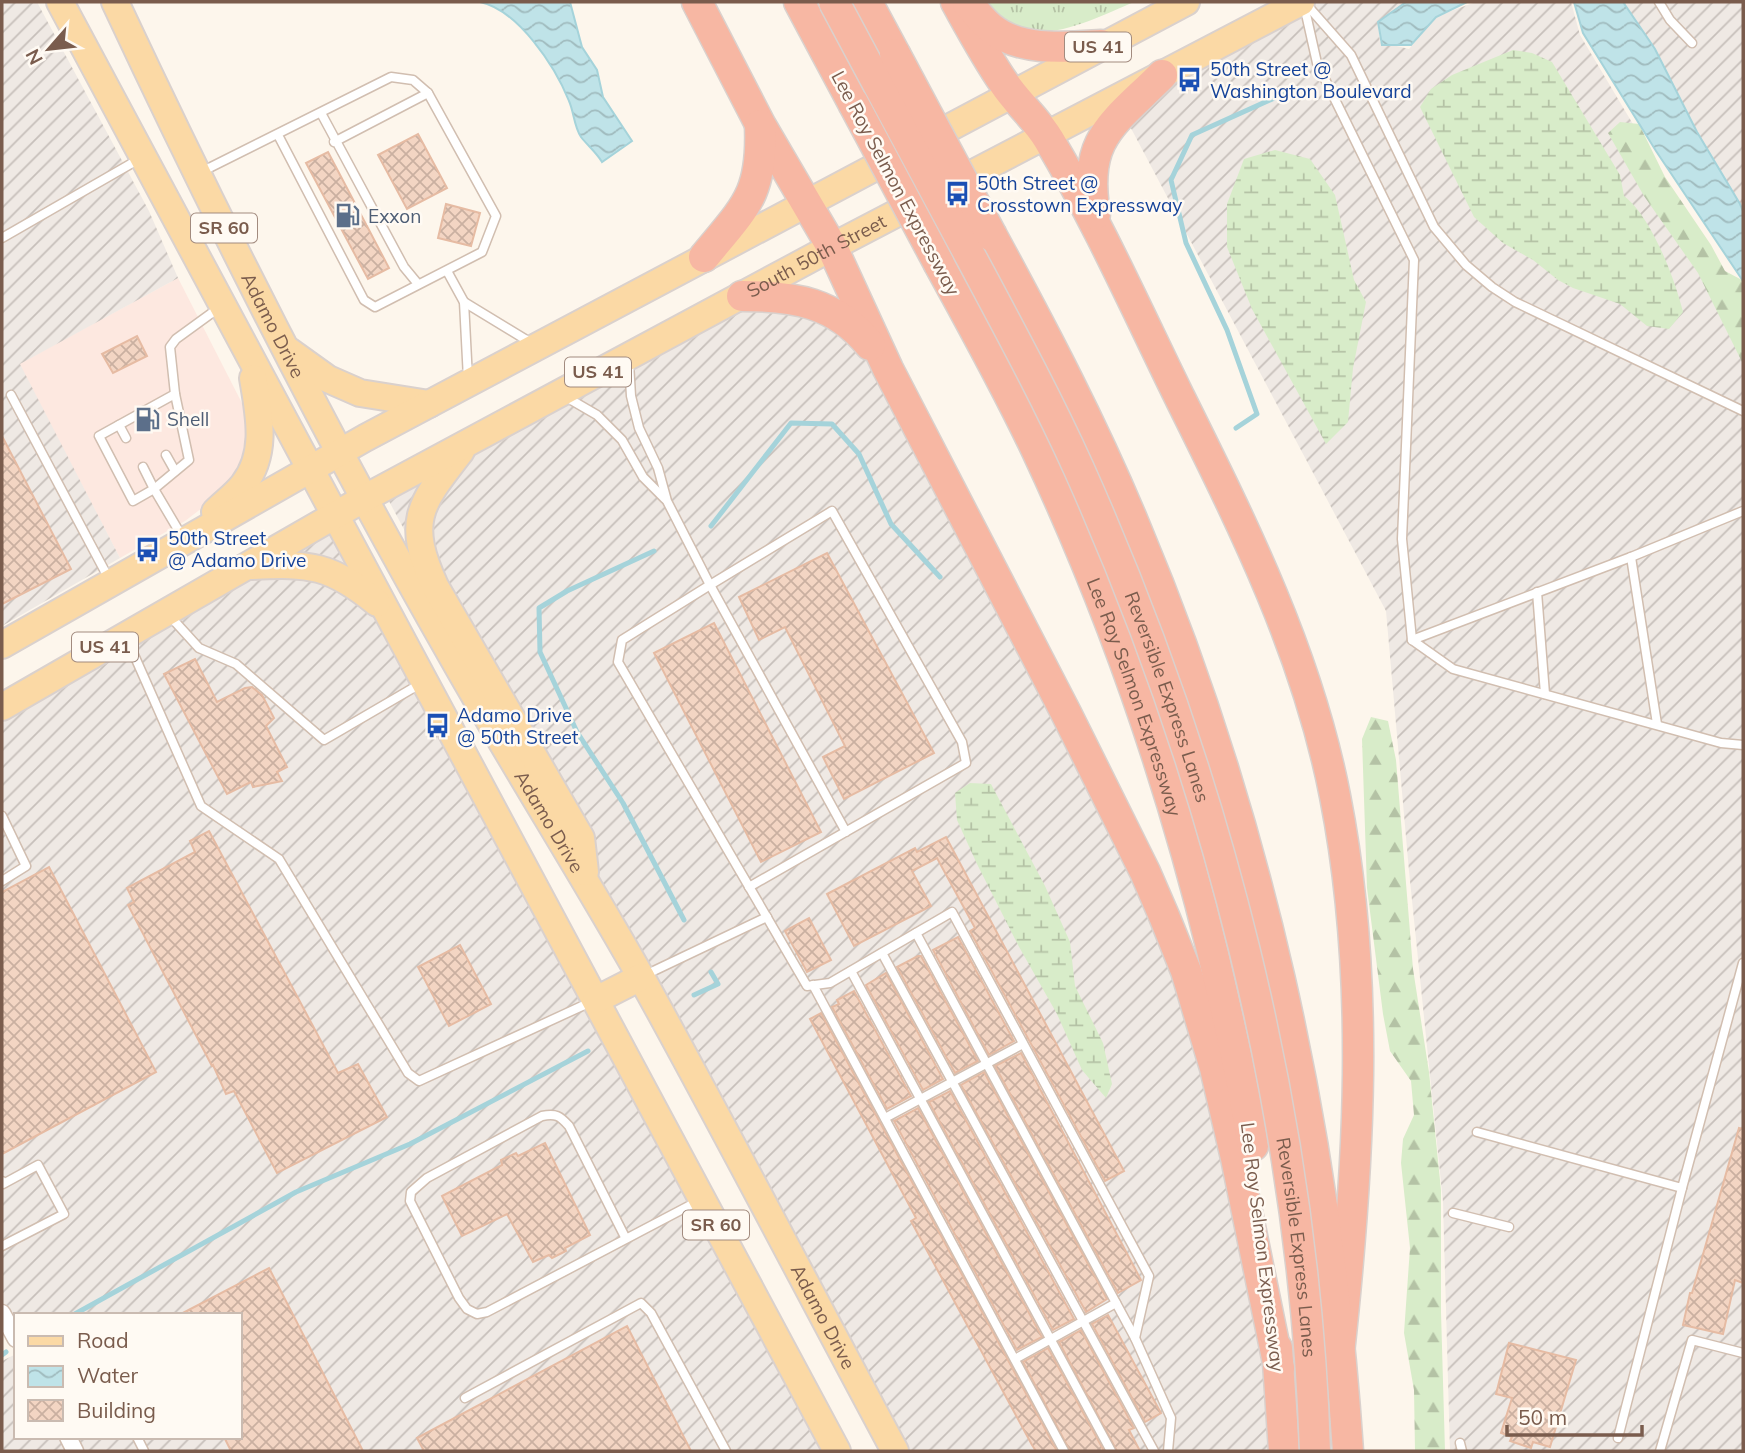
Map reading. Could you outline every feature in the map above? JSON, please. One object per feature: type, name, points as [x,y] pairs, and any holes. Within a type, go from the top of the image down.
[{"type":"highway","points":[[697,2],[760,124],[832,247],[888,369],[1060,702],[1145,872],[1164,916],[1185,971],[1215,1068],[1279,1368]]},
{"type":"highway","name":"Lee Roy Selmon Expressway","points":[[799,2],[1004,386],[1065,512],[1109,619],[1149,729],[1178,821],[1221,987],[1252,1139],[1268,1255],[1284,1451]]},
{"type":"highway","name":"Reversible Express Lanes","points":[[834,2],[1013,334],[1057,422],[1134,601],[1189,755],[1238,927],[1269,1064],[1297,1238],[1309,1353],[1315,1451]]},
{"type":"highway","points":[[867,2],[1068,380],[1134,522],[1176,627],[1224,767],[1254,869],[1291,1027],[1321,1198],[1348,1451]]},
{"type":"highway","points":[[956,2],[1011,93],[1046,135],[1101,238],[1265,572],[1312,701],[1335,796],[1355,939],[1356,1179],[1339,1353]]},
{"type":"highway","points":[[966,2],[992,29],[1017,41],[1051,46],[1101,45]]},
{"type":"highway","points":[[1101,238],[1091,193],[1093,159],[1114,121],[1162,75]]},
{"type":"highway","points":[[704,257],[745,207],[756,184],[761,152],[760,124]]},
{"type":"highway","points":[[742,296],[789,298],[831,312],[861,335],[888,369]]},
{"type":"main road","name":"Adamo Drive","points":[[60,2],[837,1451]]},
{"type":"main road","name":"Adamo Drive","points":[[115,2],[285,348],[340,452],[481,709],[641,977],[895,1451]]},
{"type":"main road","name":"US 41","points":[[2,645],[310,468],[1186,2]]},
{"type":"main road","name":"South 50th Street","points":[[335,514],[832,247],[1303,2]]},
{"type":"main road","points":[[285,348],[328,379],[360,393],[429,404]]},
{"type":"main road","points":[[190,537],[243,485],[257,457],[261,440],[260,419],[250,355]]},
{"type":"main road","points":[[467,444],[433,487],[419,516],[419,536],[424,558],[435,586],[581,838],[586,881]]},
{"type":"main road","name":"US 41","points":[[2,707],[335,514]]},
{"type":"main road","points":[[246,566],[292,564],[330,571],[356,586],[387,611]]},
{"type":"main road","points":[[596,1000],[641,977]]},
{"type":"street","points":[[2,1312],[14,1335]]},
{"type":"lane","points":[[1303,2],[1352,55],[1434,227],[1466,265],[1492,288],[1515,302],[1743,411]]},
{"type":"lane","points":[[1303,2],[1317,62],[1414,261],[1402,539],[1412,640]]},
{"type":"lane","points":[[1659,2],[1670,20],[1692,43]]},
{"type":"lane","points":[[198,173],[391,77],[413,80],[428,93],[496,216],[482,252],[375,307],[364,300],[278,135]]},
{"type":"lane","points":[[334,142],[428,93]]},
{"type":"lane","points":[[321,113],[334,142],[404,267],[418,284]]},
{"type":"lane","points":[[2,238],[143,156]]},
{"type":"lane","points":[[447,271],[464,302],[468,383]]},
{"type":"lane","points":[[464,302],[536,346]]},
{"type":"lane","points":[[175,394],[99,436],[133,500],[154,489],[189,460],[175,394],[170,347],[176,338],[223,305]]},
{"type":"lane","points":[[629,356],[639,428],[658,468],[667,501],[710,585],[846,832]]},
{"type":"lane","points":[[559,393],[597,415],[622,440],[643,477],[667,501]]},
{"type":"lane","points":[[11,395],[111,582]]},
{"type":"lane","points":[[143,411],[151,426]]},
{"type":"lane","points":[[119,425],[126,438]]},
{"type":"lane","points":[[166,455],[175,471]]},
{"type":"lane","points":[[143,467],[154,489],[190,537]]},
{"type":"lane","points":[[750,887],[966,763],[962,742],[832,511],[622,640],[618,662],[807,985],[830,983],[952,912],[1149,1276],[1135,1338]]},
{"type":"lane","points":[[1412,640],[1631,557],[1743,511]]},
{"type":"lane","points":[[1631,557],[1657,724]]},
{"type":"lane","points":[[1537,592],[1545,694]]},
{"type":"lane","points":[[166,612],[199,648],[236,664],[324,740],[425,681]]},
{"type":"lane","points":[[126,635],[201,806],[279,859],[408,1073],[419,1081],[596,1000]]},
{"type":"lane","points":[[1412,640],[1453,668],[1721,743],[1743,745]]},
{"type":"lane","points":[[2,816],[26,866],[2,881]]},
{"type":"lane","points":[[641,977],[767,917]]},
{"type":"lane","points":[[916,933],[1135,1338],[1171,1418],[1168,1451]]},
{"type":"lane","points":[[882,953],[1154,1451]]},
{"type":"lane","points":[[1618,1438],[1743,963]]},
{"type":"lane","points":[[851,971],[1111,1451]]},
{"type":"lane","points":[[813,985],[1064,1451]]},
{"type":"lane","points":[[885,1118],[1023,1044]]},
{"type":"lane","points":[[626,1238],[569,1126],[560,1116],[552,1114],[542,1116],[427,1178],[411,1192],[411,1201],[459,1298],[467,1309],[477,1314],[486,1312],[702,1199]]},
{"type":"lane","points":[[1477,1132],[1682,1188]]},
{"type":"lane","points":[[2,1181],[3,1184],[38,1165],[64,1213],[2,1246]]},
{"type":"lane","points":[[1453,1213],[1509,1227]]},
{"type":"lane","points":[[465,1398],[641,1303],[651,1313],[726,1451]]},
{"type":"lane","points":[[1014,1359],[1116,1303]]},
{"type":"lane","points":[[1660,1451],[1692,1340],[1743,1353]]},
{"type":"shaded area","points":[[2,2],[37,2],[149,211],[178,278],[20,364],[120,558],[2,626]]},
{"type":"shaded area","points":[[1290,2],[1407,2],[1378,25],[1380,42],[1409,49],[1437,16],[1476,2],[1571,2],[1580,35],[1743,305],[1743,1451],[1450,1451],[1443,1202],[1386,611],[1115,98]]},
{"type":"shaded area","points":[[1623,2],[1743,2],[1743,211],[1697,132],[1655,49]]},
{"type":"shaded area","points":[[178,278],[247,413],[251,452],[228,488],[185,521],[120,558],[19,364]]},
{"type":"shaded area","points":[[716,300],[805,306],[868,357],[1091,786],[1157,930],[1240,1177],[1267,1391],[1270,1451],[894,1451],[382,488]]},
{"type":"shaded area","points":[[331,513],[821,1451],[79,1451],[72,1439],[242,1439],[242,1313],[14,1313],[14,1328],[2,1304],[2,723],[212,601]]},
{"type":"shaded area","points":[[14,1355],[14,1439],[63,1439],[69,1451],[2,1451],[2,1361]]},
{"type":"green space","points":[[985,2],[1134,2],[1075,26],[1042,32],[1014,27]]},
{"type":"green space","points":[[1513,50],[1532,53],[1552,62],[1620,175],[1624,196],[1634,205],[1652,233],[1674,283],[1683,312],[1669,329],[1647,326],[1620,304],[1558,280],[1533,260],[1503,243],[1474,217],[1420,107],[1431,89],[1452,75]]},
{"type":"green space","points":[[1620,122],[1639,124],[1665,177],[1711,245],[1725,271],[1742,280],[1743,364],[1698,273],[1644,196],[1608,133]]},
{"type":"green space","points":[[1275,150],[1310,159],[1335,195],[1354,280],[1366,302],[1353,368],[1348,422],[1326,444],[1252,309],[1227,247],[1227,204],[1244,159]]},
{"type":"green space","points":[[1371,717],[1388,721],[1396,760],[1413,969],[1429,1072],[1441,1190],[1445,1451],[1415,1451],[1414,1390],[1404,1333],[1410,1248],[1401,1163],[1403,1139],[1414,1115],[1411,1081],[1390,1051],[1367,888],[1362,739]]},
{"type":"green space","points":[[970,783],[991,784],[1045,886],[1070,942],[1075,986],[1103,1043],[1112,1084],[1106,1098],[1082,1070],[1057,1014],[1018,945],[957,820],[955,793]]},
{"type":"water","points":[[480,2],[570,2],[582,47],[597,70],[603,97],[632,141],[602,162],[581,137],[563,87],[534,41],[508,16]]},
{"type":"water","points":[[1406,2],[1467,2],[1436,17],[1411,45],[1382,45],[1378,22]]},
{"type":"water","points":[[1574,2],[1623,2],[1655,49],[1697,132],[1743,211],[1743,281],[1656,151],[1583,33]]},
{"type":"building","points":[[418,134],[447,188],[407,209],[378,155]]},
{"type":"building","name":"Exxon","points":[[328,152],[389,268],[368,279],[306,163]]},
{"type":"building","name":"Exxon","points":[[446,204],[480,213],[471,246],[438,238]]},
{"type":"building","points":[[137,336],[147,356],[113,373],[102,354]]},
{"type":"building","points":[[2,436],[71,569],[2,604]]},
{"type":"building","points":[[827,553],[934,753],[844,799],[823,757],[845,746],[785,627],[759,640],[739,597]]},
{"type":"building","points":[[714,623],[821,832],[761,862],[654,653]]},
{"type":"building","points":[[195,659],[217,702],[245,688],[252,687],[262,695],[274,718],[266,726],[287,767],[277,772],[282,781],[253,787],[251,782],[227,794],[164,674]]},
{"type":"building","points":[[209,831],[338,1073],[358,1064],[387,1117],[277,1173],[234,1091],[226,1094],[128,905],[134,902],[127,888],[195,852],[190,841]]},
{"type":"building","points":[[946,837],[1124,1171],[1105,1181],[970,931],[975,928],[937,858],[912,871],[931,906],[854,946],[827,894],[915,848],[917,852]]},
{"type":"building","points":[[49,867],[156,1072],[2,1154],[2,892]]},
{"type":"building","points":[[809,918],[831,960],[807,972],[785,931]]},
{"type":"building","points":[[958,937],[1014,1041],[989,1055],[933,950]]},
{"type":"building","points":[[460,945],[491,1004],[449,1026],[418,967]]},
{"type":"building","points":[[921,956],[978,1061],[955,1073],[897,967]]},
{"type":"building","points":[[886,973],[943,1079],[923,1090],[866,985]]},
{"type":"building","points":[[854,991],[911,1096],[887,1109],[832,1007],[839,1004],[837,1000]]},
{"type":"building","points":[[821,1013],[1057,1451],[1036,1451],[1032,1445],[911,1221],[916,1218],[810,1019]]},
{"type":"building","points":[[1021,1053],[1141,1280],[1118,1293],[995,1066]]},
{"type":"building","points":[[984,1072],[1107,1299],[1086,1312],[961,1085]]},
{"type":"building","points":[[950,1091],[1074,1319],[1053,1330],[929,1102]]},
{"type":"building","points":[[918,1108],[1042,1337],[1017,1350],[894,1121]]},
{"type":"building","points":[[1739,1128],[1743,1129],[1743,1283],[1735,1280],[1723,1334],[1683,1325]]},
{"type":"building","points":[[545,1143],[590,1235],[552,1258],[549,1255],[533,1262],[507,1214],[462,1236],[442,1196],[502,1165],[501,1160],[516,1153],[518,1156]]},
{"type":"building","points":[[269,1268],[363,1451],[231,1451],[225,1439],[242,1439],[242,1313],[183,1313]]},
{"type":"building","points":[[1108,1315],[1161,1413],[1145,1422],[1092,1324]]},
{"type":"building","points":[[627,1326],[691,1451],[424,1451],[417,1438]]},
{"type":"building","points":[[1081,1330],[1134,1428],[1129,1430],[1140,1451],[1117,1451],[1059,1342]]},
{"type":"building","points":[[1509,1343],[1576,1360],[1550,1447],[1533,1442],[1531,1448],[1510,1441],[1512,1437],[1501,1433],[1512,1398],[1496,1394]]},
{"type":"building","points":[[1048,1348],[1104,1451],[1070,1451],[1023,1362]]},
{"type":"waterway","points":[[1236,428],[1257,414],[1227,330],[1186,243],[1171,180],[1192,135],[1290,91]]},
{"type":"waterway","points":[[711,526],[791,423],[832,424],[859,454],[891,524],[940,577]]},
{"type":"waterway","points":[[654,551],[567,591],[539,608],[540,652],[577,732],[623,803],[684,920]]},
{"type":"waterway","points":[[694,995],[718,984],[711,972]]},
{"type":"waterway","points":[[77,1313],[296,1192],[410,1144],[588,1051]]},
{"type":"waterway","points":[[2,1355],[6,1352]]},
{"type":"place","name":"50th Street @ Washington Boulevard","points":[[1190,80]]},
{"type":"place","name":"50th Street @ Crosstown Expressway","points":[[957,194]]},
{"type":"place","name":"Exxon","points":[[348,216]]},
{"type":"place","name":"Shell","points":[[147,419]]},
{"type":"place","name":"50th Street @ Adamo Drive","points":[[148,549]]},
{"type":"place","name":"Adamo Drive @ 50th Street","points":[[437,726]]}]
